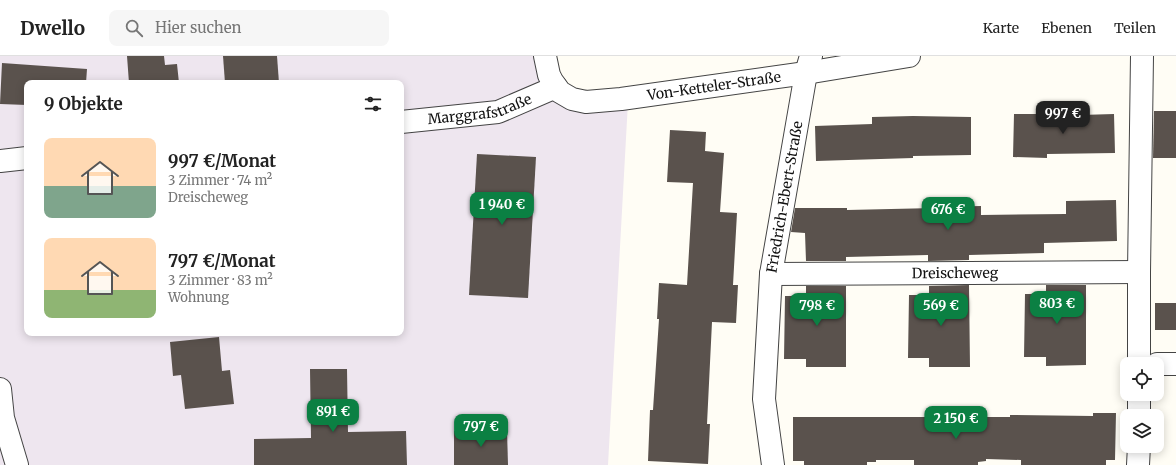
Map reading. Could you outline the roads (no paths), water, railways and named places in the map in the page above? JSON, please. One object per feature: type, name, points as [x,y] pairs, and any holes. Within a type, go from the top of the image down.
[{"type":"street","points":[[545,56],[549,75],[556,87]]},
{"type":"street","name":"Von-Ketteler-Straße","points":[[556,87],[560,92],[572,98],[586,102],[593,102],[808,65],[909,56]]},
{"type":"street","points":[[1139,357],[1142,56]]},
{"type":"street","name":"Friedrich-Ebert-Straße","points":[[773,465],[764,399],[771,274],[808,65]]},
{"type":"street","name":"Marggrafstraße","points":[[404,122],[498,112],[556,87]]},
{"type":"street","points":[[0,161],[24,158]]},
{"type":"street","name":"Dreischeweg","points":[[771,274],[1139,272]]},
{"type":"street","points":[[1164,364],[1176,364]]},
{"type":"street","points":[[0,389],[3,418],[17,465]]},
{"type":"street","points":[[1138,465],[1139,453]]}]
